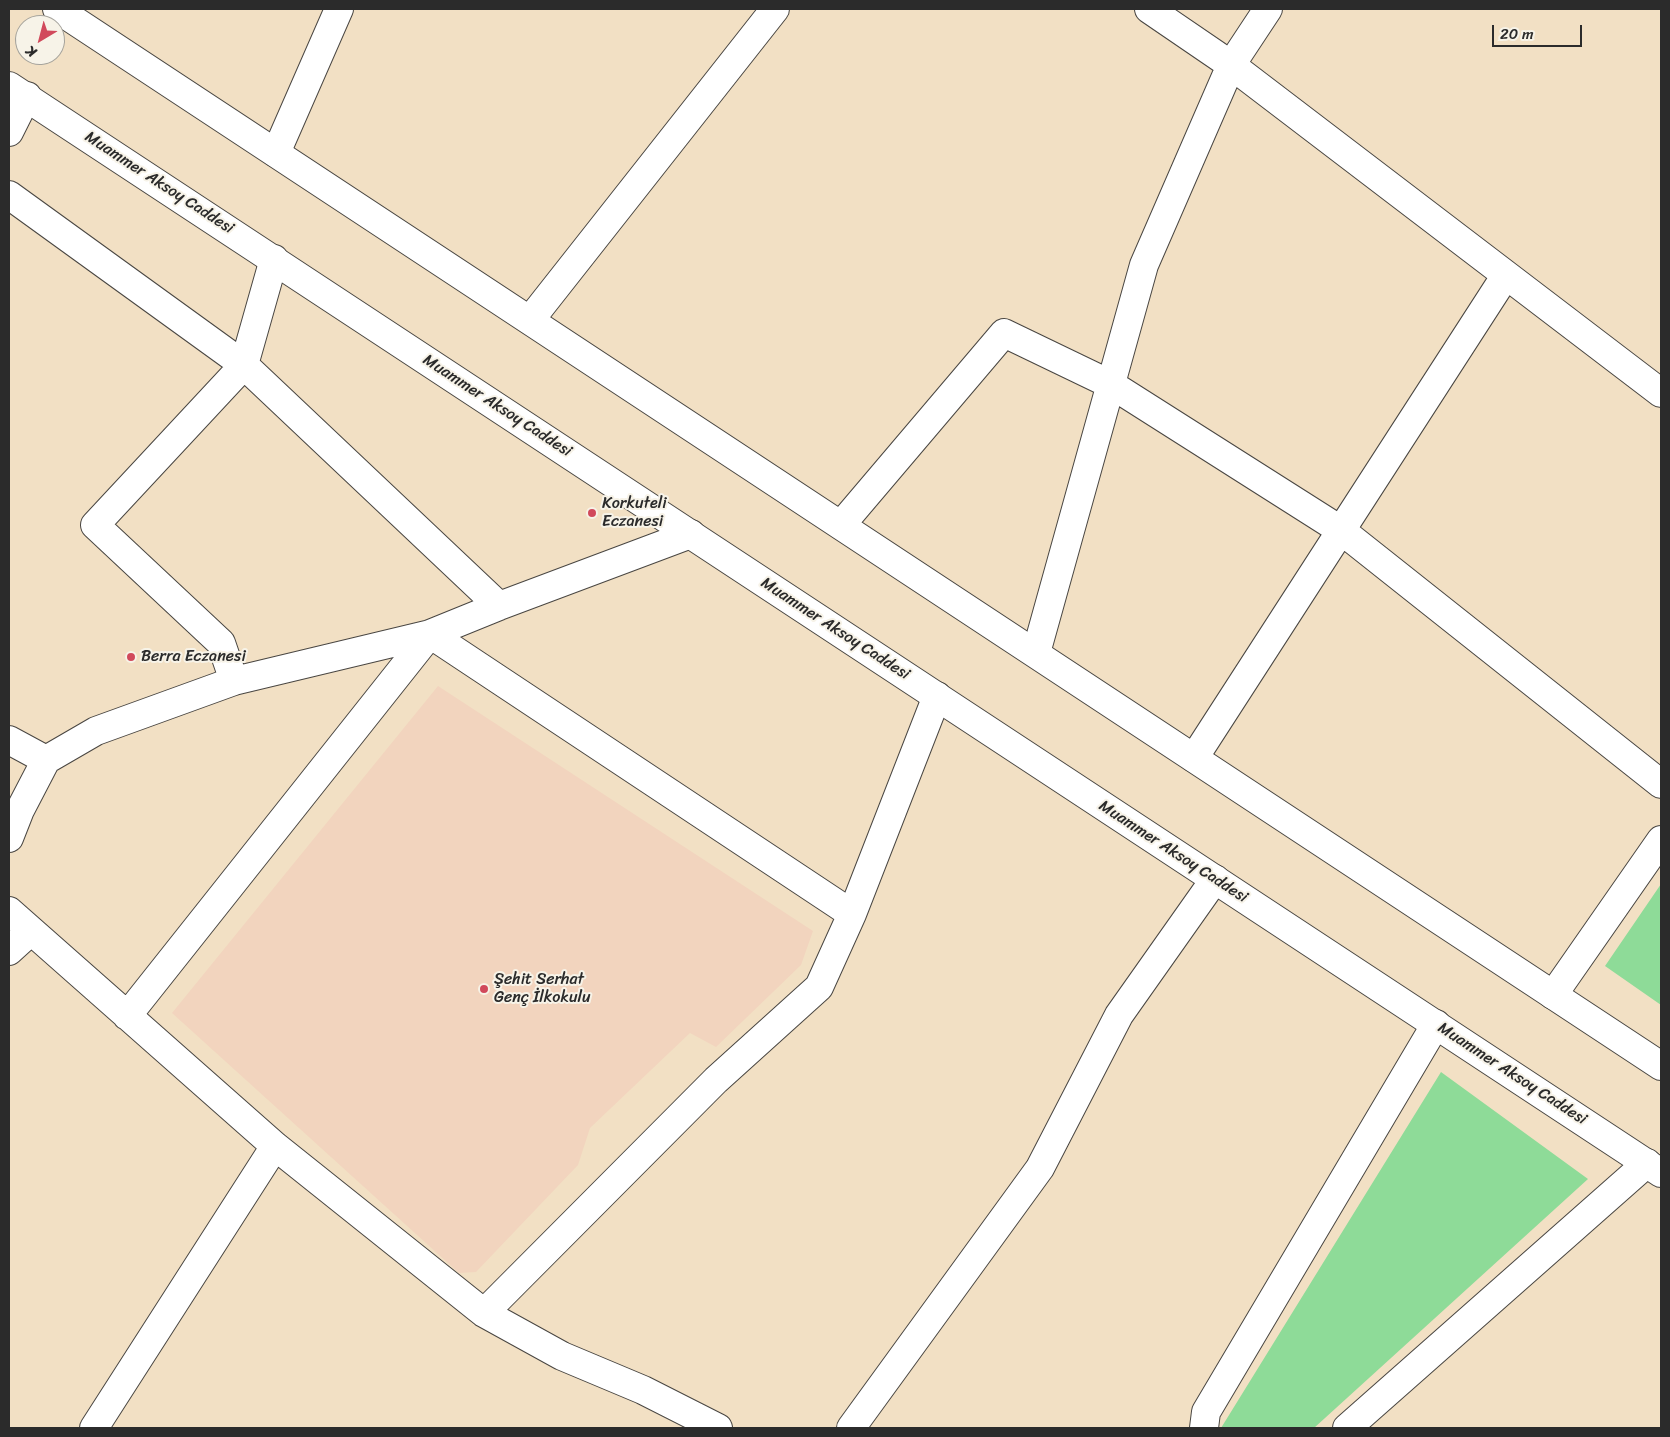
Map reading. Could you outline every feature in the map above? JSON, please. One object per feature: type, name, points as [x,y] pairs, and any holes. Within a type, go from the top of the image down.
[{"type":"street","points":[[58,9],[1661,1066]]},
{"type":"street","points":[[276,153],[339,9]]},
{"type":"street","points":[[530,320],[775,9]]},
{"type":"street","points":[[1149,9],[1231,65],[1661,393]]},
{"type":"street","points":[[1036,653],[1144,264],[1231,65],[1268,9]]},
{"type":"street","points":[[9,132],[18,91]]},
{"type":"street","name":"Muammer Aksoy Caddesi","points":[[18,91],[1654,1168]]},
{"type":"street","points":[[9,195],[244,365],[499,606]]},
{"type":"street","points":[[234,681],[221,643],[95,525],[244,365],[274,259]]},
{"type":"street","points":[[1194,758],[1506,275]]},
{"type":"street","points":[[842,525],[1004,333],[1112,384],[1342,531],[1661,784]]},
{"type":"street","points":[[9,838],[20,810],[46,760],[96,731],[234,681],[430,634],[691,534]]},
{"type":"street","points":[[430,634],[852,914]]},
{"type":"street","points":[[127,1016],[430,634]]},
{"type":"street","points":[[484,1313],[716,1080],[819,987],[852,914],[937,696]]},
{"type":"street","points":[[9,740],[46,760]]},
{"type":"street","points":[[1553,995],[1661,840]]},
{"type":"street","points":[[852,1428],[1040,1168],[1119,1015],[1215,879]]},
{"type":"street","points":[[9,951],[17,921],[275,1146],[484,1313],[562,1356],[643,1390],[718,1428]]},
{"type":"street","points":[[1204,1428],[1206,1412],[1436,1024]]},
{"type":"street","points":[[94,1428],[275,1146]]},
{"type":"street","points":[[1347,1428],[1654,1168]]},
{"type":"shaded area","name":"Şehit Serhat Genç İlkokulu","points":[[438,686],[813,931],[801,965],[716,1047],[690,1033],[590,1128],[578,1165],[476,1272],[459,1273],[172,1013]]},
{"type":"green space","points":[[1661,884],[1661,1005],[1605,966]]},
{"type":"green space","points":[[1441,1072],[1588,1179],[1314,1428],[1221,1428]]},
{"type":"place","name":"Korkuteli Eczanesi","points":[[592,513]]},
{"type":"place","name":"Berra Eczanesi","points":[[131,657]]},
{"type":"place","name":"Şehit Serhat Genç İlkokulu","points":[[484,989]]}]
